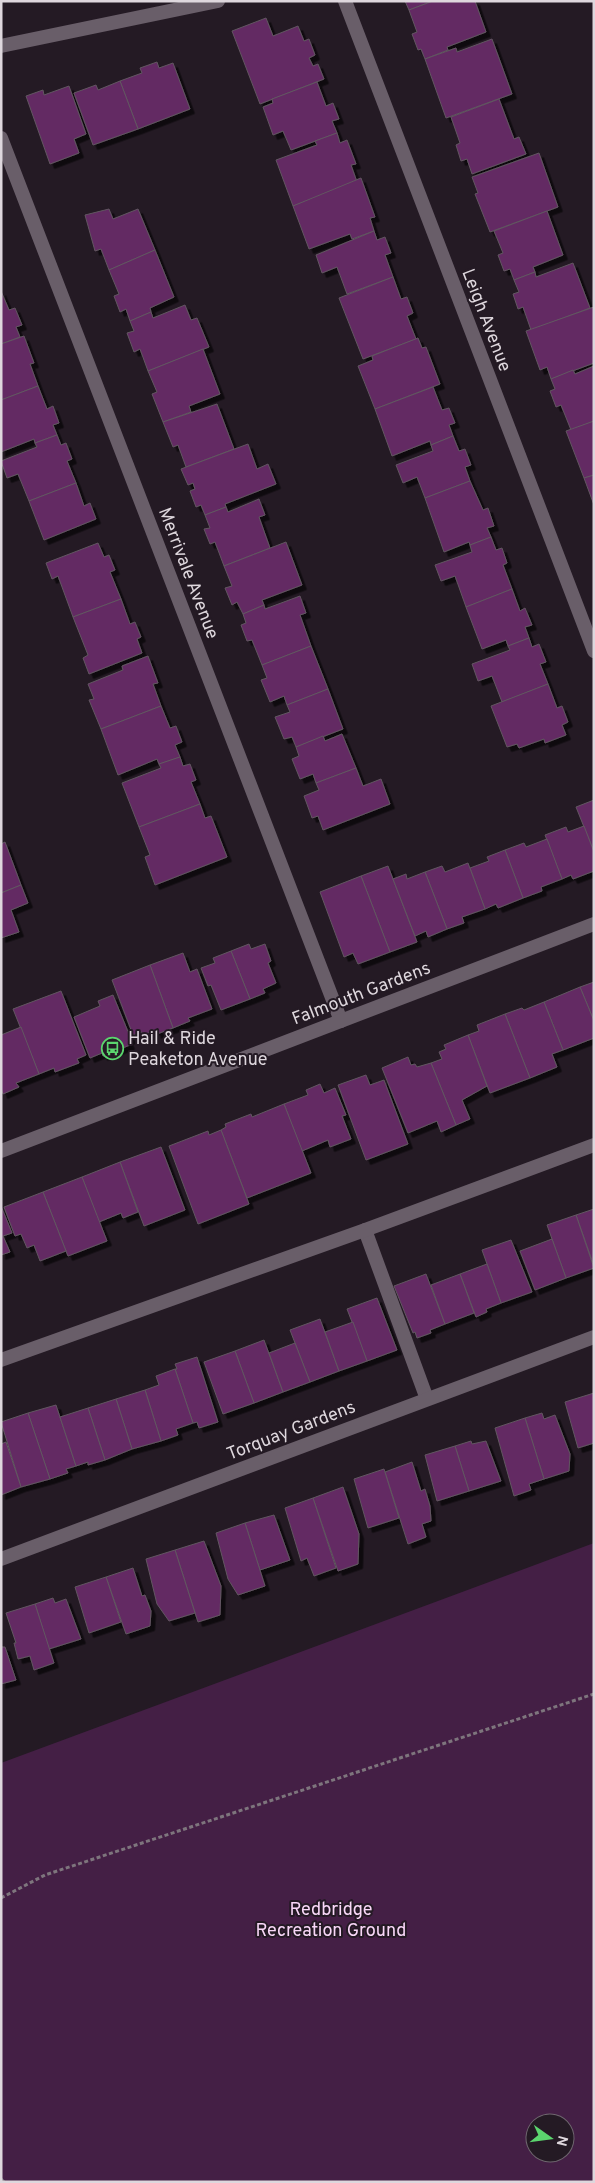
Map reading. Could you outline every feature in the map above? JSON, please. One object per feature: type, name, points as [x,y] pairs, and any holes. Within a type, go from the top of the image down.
[{"type":"street","points":[[1,46],[218,1]]},
{"type":"street","name":"Leigh Avenue","points":[[345,1],[594,651]]},
{"type":"street","name":"Merrivale Avenue","points":[[1,138],[341,1021]]},
{"type":"street","name":"Falmouth Gardens","points":[[1,1151],[594,924]]},
{"type":"street","points":[[1,1360],[365,1230],[594,1145]]},
{"type":"street","points":[[365,1230],[427,1399]]},
{"type":"street","name":"Torquay Gardens","points":[[1,1559],[594,1337]]},
{"type":"path","points":[[1,1898],[45,1875],[594,1694]]},
{"type":"green space","name":"Redbridge Recreation Ground","points":[[594,1543],[594,2182],[1,2182],[1,1763]]},
{"type":"building","points":[[405,1],[433,1],[409,10]]},
{"type":"building","points":[[433,1],[475,1],[486,32],[447,47],[448,50],[425,59],[421,49],[418,50],[412,34],[417,32],[409,10]]},
{"type":"building","points":[[266,18],[273,36],[298,26],[304,41],[309,39],[315,55],[309,58],[313,66],[318,64],[324,79],[260,104],[232,31]]},
{"type":"building","points":[[492,39],[512,94],[446,118],[425,59],[456,48],[457,52]]},
{"type":"building","points":[[157,62],[159,68],[173,63],[190,109],[138,129],[120,81],[142,73],[140,68]]},
{"type":"building","points":[[120,81],[138,129],[93,145],[74,93],[96,85],[98,90]]},
{"type":"building","points":[[317,82],[326,106],[333,103],[339,119],[332,121],[337,133],[291,150],[283,131],[273,135],[263,107],[273,103],[272,99]]},
{"type":"building","points":[[69,86],[86,134],[74,139],[79,153],[50,164],[26,96],[43,90],[44,95]]},
{"type":"building","points":[[499,99],[514,139],[519,137],[526,154],[472,174],[467,159],[461,161],[456,145],[460,143],[451,117]]},
{"type":"building","points":[[337,133],[340,143],[347,140],[356,164],[351,165],[357,182],[293,206],[276,160],[317,145],[315,141]]},
{"type":"building","points":[[539,153],[558,207],[490,232],[475,194],[478,193],[472,177]]},
{"type":"building","points":[[361,178],[375,217],[370,218],[374,231],[352,239],[350,234],[309,249],[293,206]]},
{"type":"building","points":[[109,209],[113,219],[138,209],[155,250],[109,270],[101,249],[95,251],[85,215]]},
{"type":"building","points":[[547,211],[563,255],[533,267],[535,272],[514,280],[510,269],[504,271],[498,255],[503,253],[494,231]]},
{"type":"building","points":[[374,231],[377,240],[385,237],[391,253],[385,255],[393,277],[347,294],[337,267],[322,273],[316,255]]},
{"type":"building","points":[[155,250],[174,297],[150,308],[151,312],[130,321],[126,309],[120,312],[114,296],[119,294],[109,270]]},
{"type":"building","points":[[573,263],[590,308],[531,330],[523,307],[518,309],[513,294],[519,292],[514,280],[535,272],[536,277]]},
{"type":"building","points":[[393,277],[401,299],[407,297],[413,313],[407,316],[416,339],[363,359],[339,298]]},
{"type":"building","points":[[1,291],[9,310],[15,308],[22,325],[16,327],[20,337],[1,344]]},
{"type":"building","points":[[185,305],[191,320],[197,318],[209,347],[148,371],[140,349],[134,352],[127,333],[134,331],[130,321],[151,312],[153,318]]},
{"type":"building","points":[[594,307],[594,363],[551,379],[547,367],[540,370],[526,331]]},
{"type":"building","points":[[24,336],[34,363],[30,364],[38,386],[1,400],[1,344]]},
{"type":"building","points":[[418,338],[422,348],[426,347],[440,384],[375,409],[358,366],[373,360],[372,356]]},
{"type":"building","points":[[203,349],[220,394],[189,406],[191,412],[163,422],[152,394],[157,392],[148,371]]},
{"type":"building","points":[[594,366],[594,421],[571,430],[561,405],[556,407],[550,391],[555,389],[551,379],[573,370],[575,374]]},
{"type":"building","points":[[38,386],[47,409],[53,406],[59,423],[53,425],[57,435],[35,443],[34,439],[1,452],[1,400]]},
{"type":"building","points":[[433,387],[442,410],[449,408],[455,423],[449,425],[453,436],[431,445],[430,441],[392,456],[375,409]]},
{"type":"building","points":[[217,404],[234,449],[186,467],[178,445],[173,447],[163,422]]},
{"type":"building","points":[[594,421],[594,475],[584,478],[566,431]]},
{"type":"building","points":[[57,435],[61,445],[66,443],[72,459],[67,461],[76,483],[29,501],[18,474],[7,478],[1,461],[37,447],[35,443]]},
{"type":"building","points":[[453,436],[459,451],[465,449],[471,465],[465,467],[470,481],[425,498],[417,477],[403,483],[396,465],[433,451],[431,445]]},
{"type":"building","points":[[248,444],[257,469],[268,464],[276,484],[225,504],[226,507],[205,515],[201,505],[196,507],[190,491],[195,489],[193,483],[188,485],[181,469]]},
{"type":"building","points":[[594,475],[594,505],[584,478]]},
{"type":"building","points":[[470,481],[483,510],[488,508],[494,526],[487,528],[491,537],[470,545],[469,542],[444,552],[425,498]]},
{"type":"building","points":[[76,483],[84,506],[90,503],[96,519],[44,540],[29,501]]},
{"type":"building","points":[[259,499],[265,515],[259,517],[270,548],[224,566],[215,542],[210,544],[204,529],[210,528],[205,515],[226,507],[228,512]]},
{"type":"building","points":[[491,537],[496,550],[502,548],[507,563],[503,565],[512,589],[466,607],[455,576],[441,581],[435,565],[472,552],[470,545]]},
{"type":"building","points":[[286,542],[302,585],[262,600],[264,605],[243,614],[237,602],[232,605],[225,588],[232,586],[224,566]]},
{"type":"building","points":[[98,543],[104,557],[109,555],[115,570],[110,572],[121,599],[73,617],[58,576],[52,579],[46,563]]},
{"type":"building","points":[[512,589],[520,611],[525,608],[532,625],[525,627],[529,638],[508,646],[506,640],[482,649],[466,607]]},
{"type":"building","points":[[300,596],[306,613],[300,615],[311,646],[262,665],[252,640],[247,641],[241,625],[246,623],[243,614],[264,605],[265,609]]},
{"type":"building","points":[[121,599],[130,624],[135,622],[141,637],[137,639],[142,653],[89,674],[83,658],[88,655],[73,617]]},
{"type":"building","points":[[529,638],[532,647],[539,644],[546,662],[540,664],[548,684],[502,702],[492,676],[478,681],[472,664],[510,650],[508,646]]},
{"type":"building","points":[[311,646],[328,689],[287,705],[284,696],[270,702],[261,680],[267,678],[262,665]]},
{"type":"building","points":[[148,656],[158,683],[153,684],[161,706],[101,729],[89,700],[94,699],[88,684],[123,670],[122,666]]},
{"type":"building","points":[[548,684],[557,708],[562,706],[568,722],[562,725],[566,735],[545,743],[544,739],[519,748],[517,744],[507,747],[491,706]]},
{"type":"building","points":[[328,689],[343,729],[296,747],[292,737],[284,739],[275,717],[290,712],[287,705]]},
{"type":"building","points":[[161,706],[170,728],[176,726],[182,742],[175,745],[180,757],[159,764],[157,759],[118,775],[101,729]]},
{"type":"building","points":[[342,734],[356,768],[316,783],[313,774],[300,779],[292,759],[299,756],[296,747],[323,736],[325,741]]},
{"type":"building","points":[[180,757],[183,766],[190,764],[196,780],[191,782],[200,804],[139,827],[122,783],[161,768],[159,764]]},
{"type":"building","points":[[356,768],[363,786],[381,779],[390,804],[323,830],[318,816],[312,818],[304,796],[319,790],[316,783]]},
{"type":"building","points":[[594,800],[594,852],[576,807]]},
{"type":"building","points":[[200,804],[205,818],[211,816],[227,857],[155,885],[145,857],[150,855],[139,827]]},
{"type":"building","points":[[584,826],[594,852],[594,871],[573,879],[571,875],[562,879],[545,835],[566,827],[568,832]]},
{"type":"building","points":[[547,839],[562,879],[541,887],[542,891],[523,898],[505,850],[524,843],[526,847]]},
{"type":"building","points":[[5,842],[21,885],[1,893],[1,844]]},
{"type":"building","points":[[505,850],[523,898],[498,908],[496,904],[485,909],[470,868],[489,861],[487,857]]},
{"type":"building","points":[[468,863],[485,909],[462,917],[464,923],[447,929],[425,872],[442,866],[445,872]]},
{"type":"building","points":[[388,866],[417,942],[390,952],[361,876]]},
{"type":"building","points":[[425,872],[447,929],[428,937],[426,931],[415,936],[393,879],[406,874],[407,879]]},
{"type":"building","points":[[361,876],[390,952],[358,964],[353,953],[344,957],[320,892]]},
{"type":"building","points":[[21,885],[28,903],[11,910],[19,932],[1,938],[1,893]]},
{"type":"building","points":[[249,944],[251,949],[265,944],[271,961],[268,963],[276,983],[263,989],[265,993],[250,999],[231,951]]},
{"type":"building","points":[[231,951],[250,999],[221,1010],[211,985],[208,986],[201,968],[215,963],[213,958]]},
{"type":"building","points":[[183,953],[190,972],[197,969],[212,1009],[188,1018],[190,1021],[173,1028],[150,965]]},
{"type":"building","points":[[150,965],[173,1028],[157,1034],[156,1030],[143,1035],[142,1032],[133,1035],[112,980]]},
{"type":"building","points":[[594,982],[594,1021],[580,987]]},
{"type":"building","points":[[580,987],[594,1021],[594,1038],[563,1050],[544,1002]]},
{"type":"building","points":[[61,991],[86,1055],[77,1059],[79,1063],[55,1072],[54,1068],[39,1074],[13,1009]]},
{"type":"building","points":[[113,995],[131,1039],[128,1040],[130,1045],[103,1056],[102,1053],[90,1058],[74,1017],[100,1006],[98,1001]]},
{"type":"building","points":[[544,1002],[563,1050],[552,1054],[557,1067],[530,1078],[505,1014],[522,1008],[524,1010]]},
{"type":"building","points":[[505,1014],[530,1078],[490,1093],[468,1035],[479,1031],[477,1025]]},
{"type":"building","points":[[21,1027],[39,1074],[16,1083],[19,1087],[3,1094],[1,1088],[1,1035]]},
{"type":"building","points":[[468,1035],[487,1086],[462,1100],[470,1119],[456,1125],[431,1063],[442,1059],[439,1052],[446,1049],[444,1045]]},
{"type":"building","points":[[408,1057],[411,1065],[415,1064],[417,1067],[431,1063],[456,1125],[441,1132],[437,1121],[408,1133],[382,1068]]},
{"type":"building","points":[[366,1075],[370,1085],[384,1080],[408,1144],[366,1160],[338,1085]]},
{"type":"building","points":[[320,1084],[324,1093],[335,1088],[346,1115],[342,1116],[351,1139],[330,1147],[328,1140],[302,1151],[284,1104],[308,1095],[306,1090]]},
{"type":"building","points":[[284,1104],[311,1173],[247,1198],[221,1130],[226,1127],[225,1124],[251,1114],[252,1117]]},
{"type":"building","points":[[221,1130],[249,1204],[198,1224],[169,1146],[208,1131],[209,1135]]},
{"type":"building","points":[[161,1147],[185,1210],[144,1226],[120,1162]]},
{"type":"building","points":[[120,1162],[138,1212],[123,1218],[121,1213],[99,1222],[82,1177]]},
{"type":"building","points":[[82,1177],[107,1241],[68,1256],[43,1192]]},
{"type":"building","points":[[43,1192],[66,1251],[40,1261],[34,1245],[27,1248],[21,1234],[15,1236],[4,1207]]},
{"type":"building","points":[[1,1206],[12,1233],[3,1236],[10,1252],[1,1255]]},
{"type":"building","points":[[594,1209],[594,1266],[576,1215]]},
{"type":"building","points":[[576,1215],[594,1268],[566,1278],[547,1225]]},
{"type":"building","points":[[552,1239],[566,1278],[535,1290],[520,1251]]},
{"type":"building","points":[[511,1240],[532,1292],[501,1303],[482,1250]]},
{"type":"building","points":[[487,1264],[501,1303],[486,1309],[487,1312],[476,1317],[460,1274]]},
{"type":"building","points":[[426,1274],[445,1324],[430,1330],[431,1333],[417,1338],[415,1332],[413,1333],[394,1286]]},
{"type":"building","points":[[460,1274],[474,1313],[445,1324],[431,1285]]},
{"type":"building","points":[[377,1298],[397,1350],[367,1361],[347,1309]]},
{"type":"building","points":[[320,1319],[339,1371],[310,1382],[290,1330]]},
{"type":"building","points":[[353,1322],[367,1361],[339,1371],[325,1332]]},
{"type":"building","points":[[264,1340],[283,1392],[254,1403],[235,1351]]},
{"type":"building","points":[[295,1343],[310,1382],[283,1392],[269,1353]]},
{"type":"building","points":[[235,1351],[254,1403],[223,1414],[204,1362]]},
{"type":"building","points":[[197,1357],[218,1422],[199,1428],[197,1422],[193,1423],[175,1369],[177,1369],[175,1364]]},
{"type":"building","points":[[175,1369],[193,1423],[176,1429],[178,1435],[161,1441],[145,1390],[159,1385],[156,1376]]},
{"type":"building","points":[[145,1390],[161,1441],[132,1449],[116,1399]]},
{"type":"building","points":[[594,1393],[594,1443],[578,1448],[565,1402]]},
{"type":"building","points":[[116,1399],[132,1449],[105,1460],[88,1408]]},
{"type":"building","points":[[56,1405],[76,1466],[66,1469],[68,1473],[50,1479],[28,1413]]},
{"type":"building","points":[[88,1408],[105,1460],[76,1466],[60,1417]]},
{"type":"building","points":[[28,1413],[50,1479],[21,1487],[1,1422]]},
{"type":"building","points":[[542,1413],[544,1419],[555,1415],[570,1454],[569,1471],[544,1479],[525,1418]]},
{"type":"building","points":[[525,1418],[544,1479],[529,1484],[531,1490],[514,1496],[495,1428]]},
{"type":"building","points":[[471,1441],[472,1444],[486,1441],[501,1481],[469,1491],[455,1446]]},
{"type":"building","points":[[6,1442],[21,1487],[1,1495],[1,1444]]},
{"type":"building","points":[[455,1446],[469,1491],[437,1501],[425,1455]]},
{"type":"building","points":[[412,1462],[421,1491],[425,1489],[430,1506],[431,1521],[422,1524],[426,1537],[408,1544],[385,1472]]},
{"type":"building","points":[[384,1469],[399,1518],[368,1528],[354,1479]]},
{"type":"building","points":[[343,1487],[359,1534],[358,1564],[338,1571],[313,1498]]},
{"type":"building","points":[[313,1498],[336,1568],[314,1576],[307,1558],[301,1561],[285,1508]]},
{"type":"building","points":[[274,1515],[290,1560],[260,1570],[245,1523]]},
{"type":"building","points":[[245,1523],[265,1586],[238,1595],[228,1579],[216,1533]]},
{"type":"building","points":[[204,1541],[221,1586],[220,1615],[198,1622],[175,1550]]},
{"type":"building","points":[[175,1550],[195,1613],[169,1621],[157,1604],[146,1559]]},
{"type":"building","points":[[133,1568],[142,1596],[145,1595],[151,1611],[150,1626],[126,1634],[106,1577]]},
{"type":"building","points":[[106,1577],[121,1622],[89,1633],[75,1587]]},
{"type":"building","points":[[53,1598],[55,1603],[66,1599],[81,1639],[49,1649],[35,1604]]},
{"type":"building","points":[[35,1604],[54,1663],[34,1670],[30,1656],[18,1659],[14,1643],[16,1643],[6,1613]]},
{"type":"building","points":[[1,1645],[5,1647],[16,1680],[1,1684]]},
{"type":"place","name":"Hail & Ride Peaketon Avenue","points":[[112,1048]]}]
